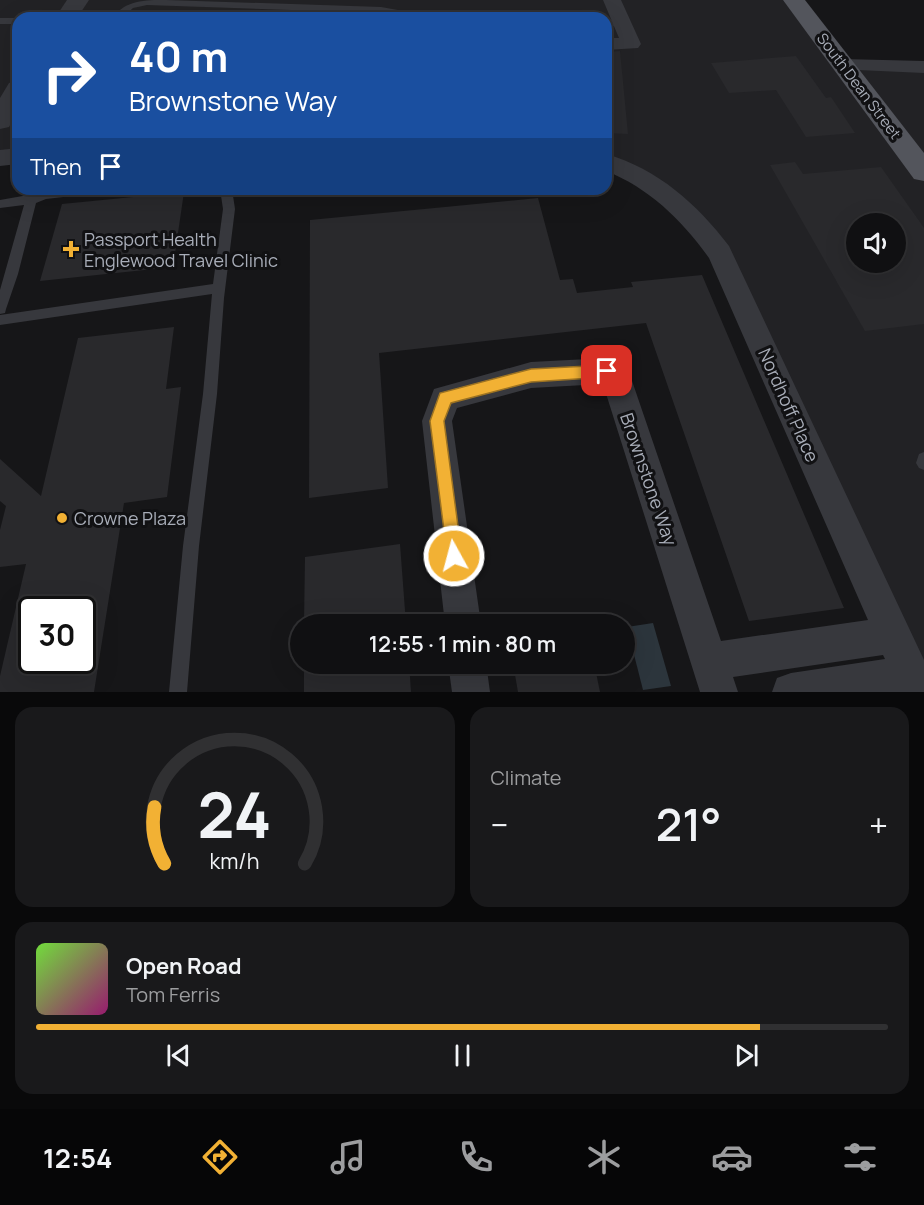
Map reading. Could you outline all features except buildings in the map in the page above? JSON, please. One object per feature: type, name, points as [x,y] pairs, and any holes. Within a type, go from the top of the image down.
[{"type":"main road","name":"South Dean Street","points":[[794,0],[924,172]]},
{"type":"street","points":[[612,0],[614,23],[631,44],[612,44]]},
{"type":"street","points":[[843,65],[924,67]]},
{"type":"street","name":"Nordhoff Place","points":[[612,164],[630,172],[674,201],[700,227],[720,253],[915,683]]},
{"type":"street","name":"Brownstone Way","points":[[461,614],[437,421],[445,398],[531,375],[607,371],[615,375],[715,676]]},
{"type":"street","points":[[715,676],[893,635]]},
{"type":"street","points":[[469,674],[471,692]]},
{"type":"street","points":[[791,692],[915,683]]},
{"type":"lane","points":[[121,12],[132,4],[147,2],[347,12]]},
{"type":"lane","points":[[0,204],[31,200],[45,195]]},
{"type":"lane","points":[[178,692],[191,546],[230,210],[227,195]]},
{"type":"lane","points":[[0,309],[12,274],[31,200]]},
{"type":"lane","points":[[0,320],[220,288]]},
{"type":"shaded area","points":[[0,0],[794,0],[843,65],[924,67],[924,692],[711,240],[612,166],[612,12],[12,12],[12,157],[0,158]]},
{"type":"shaded area","points":[[653,623],[671,686],[643,690],[635,658],[635,626]]},
{"type":"place","name":"Passport Health Englewood Travel Clinic","points":[[71,249]]},
{"type":"place","name":"Crowne Plaza","points":[[62,518]]},
{"type":"route","points":[[454,556],[437,421],[445,398],[531,375],[607,371]]}]
